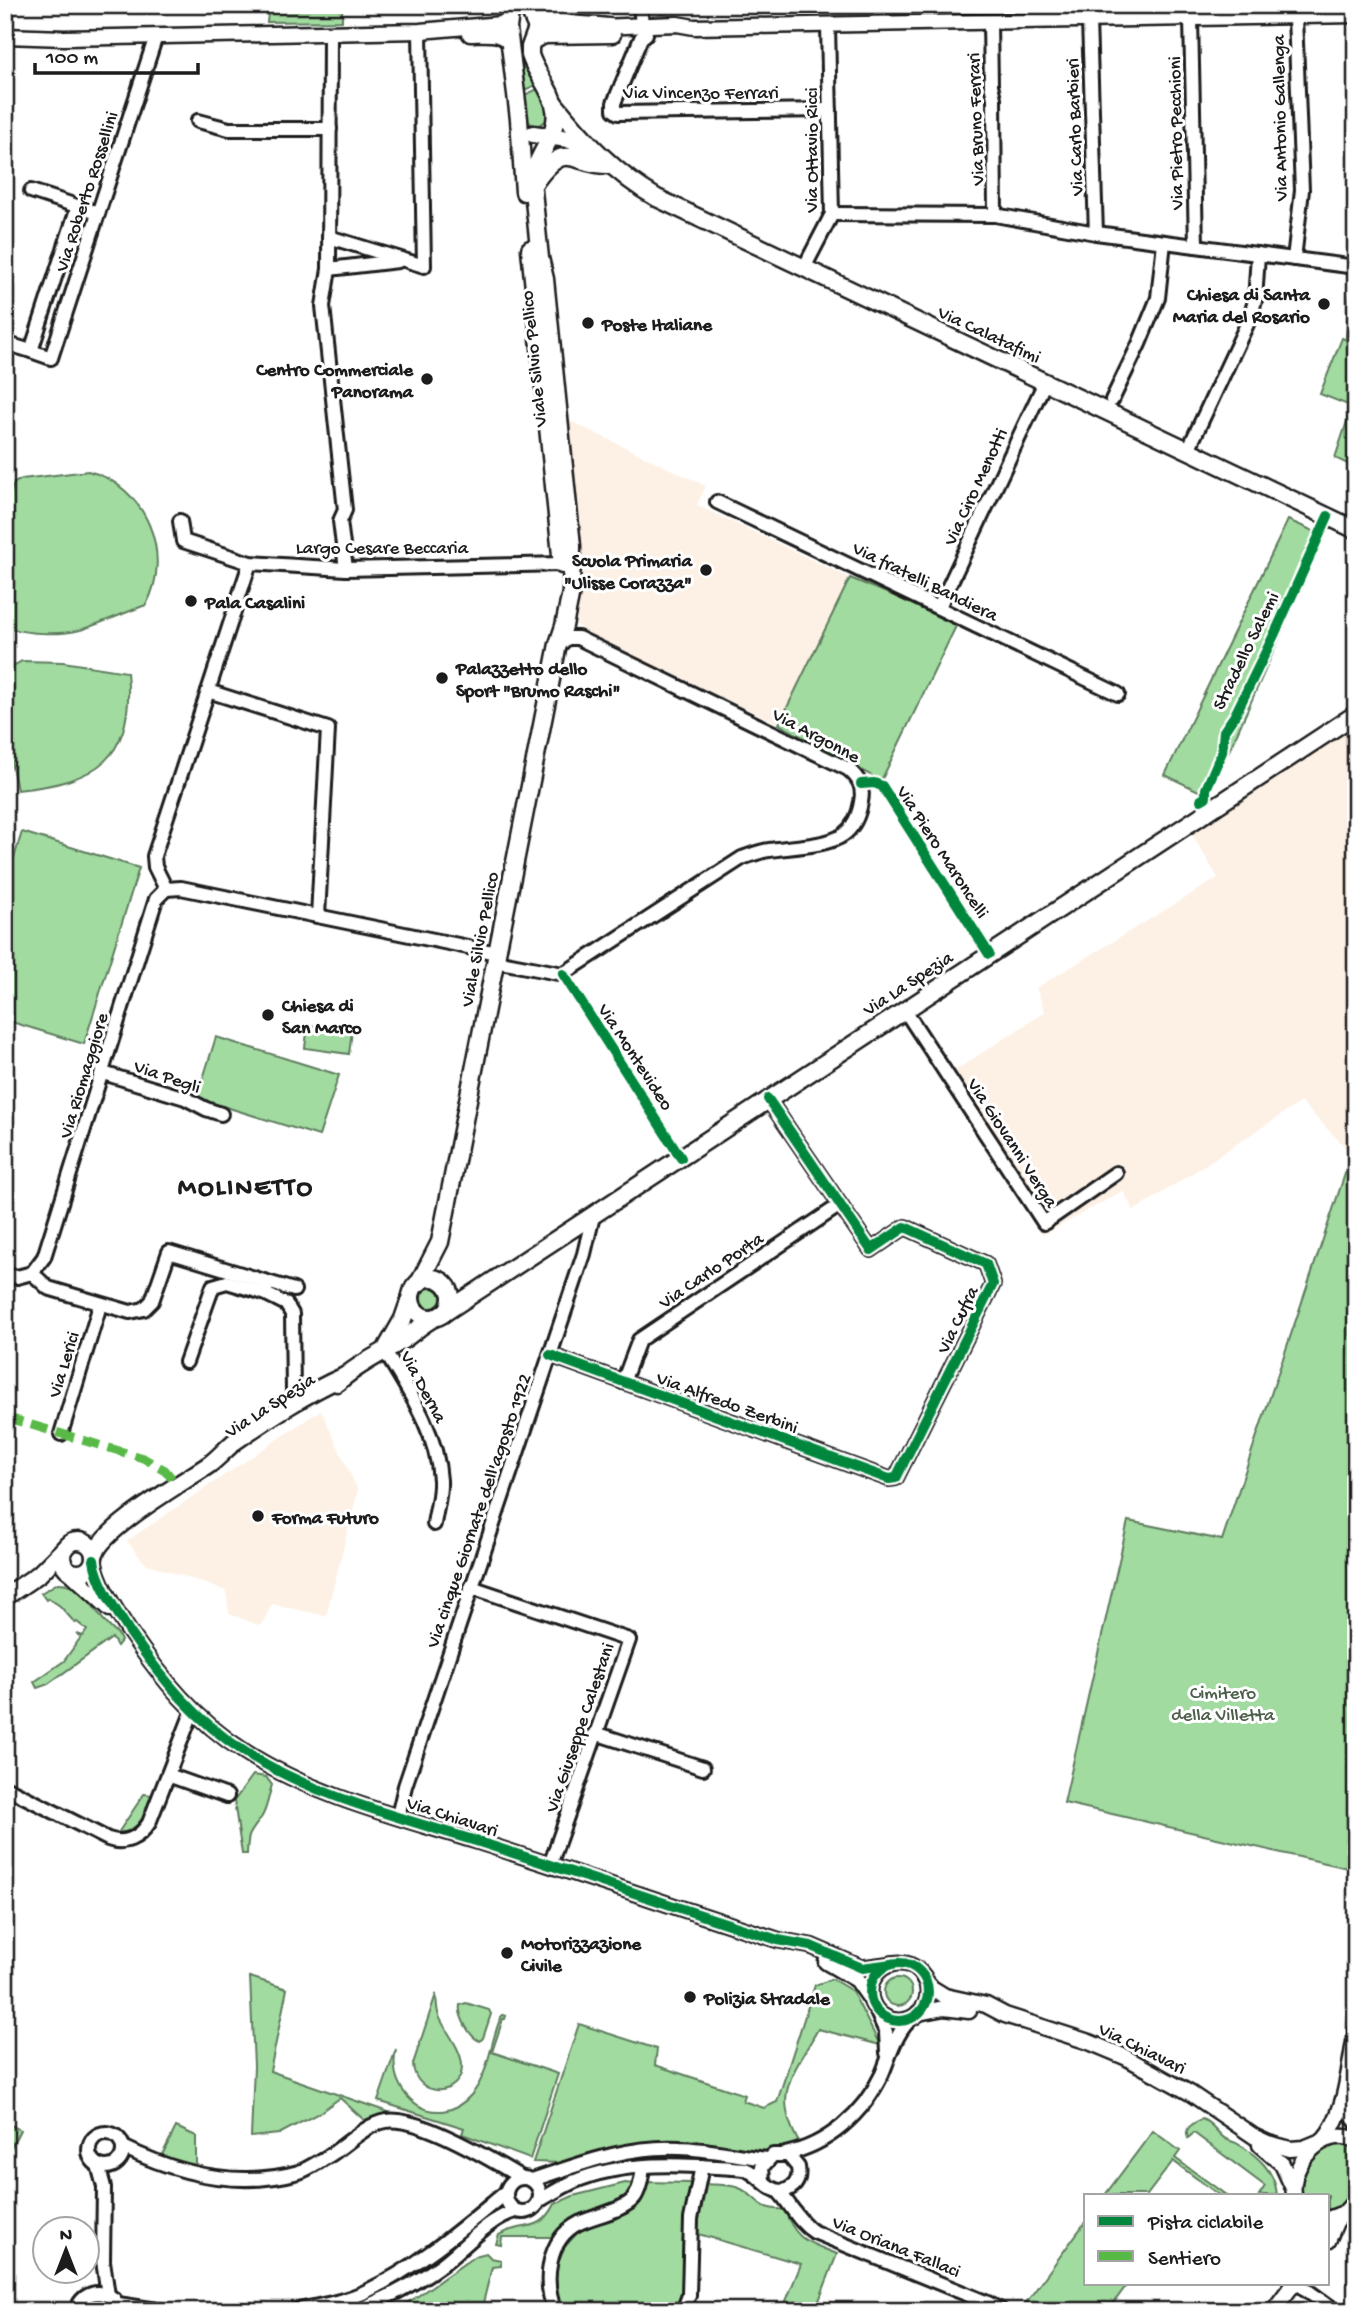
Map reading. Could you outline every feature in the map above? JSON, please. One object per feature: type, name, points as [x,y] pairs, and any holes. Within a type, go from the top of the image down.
[{"type":"main road","points":[[510,12],[526,13],[533,10],[560,23],[609,27]]},
{"type":"main road","name":"Via Calatafimi","points":[[533,10],[537,30],[529,50],[556,111],[552,129]]},
{"type":"main road","name":"Viale Silvio Pellico","points":[[510,12],[508,28],[562,564],[557,648]]},
{"type":"main road","name":"Via Calatafimi","points":[[552,99],[592,149],[641,188],[670,205],[1356,530]]},
{"type":"main road","name":"Via Calatafimi","points":[[519,118],[524,130],[533,134],[552,129],[592,149]]},
{"type":"main road","name":"Viale Silvio Pellico","points":[[415,1289],[440,1242],[557,648],[566,619],[572,584],[572,540],[545,279],[540,258],[533,191],[533,173],[552,129]]},
{"type":"main road","name":"Via Calatafimi","points":[[533,191],[535,181],[548,166],[561,158],[573,156],[597,166],[611,165]]},
{"type":"main road","name":"Via La Spezia","points":[[39,1574],[85,1572],[91,1567],[103,1541],[132,1516],[213,1461],[232,1444],[321,1386],[345,1376],[402,1341],[422,1325],[468,1299],[481,1286],[593,1216],[1356,714]]},
{"type":"main road","name":"Viale Silvio Pellico","points":[[440,1242],[446,1285]]},
{"type":"main road","points":[[446,1285],[450,1302],[439,1316],[426,1317],[416,1311],[415,1289],[429,1278],[460,1290],[481,1286]]},
{"type":"main road","name":"Via La Spezia","points":[[385,1349],[393,1341],[415,1289]]},
{"type":"main road","name":"Via La Spezia","points":[[5,1597],[39,1574],[72,1542],[89,1538],[132,1516]]},
{"type":"main road","points":[[80,1541],[90,1546],[94,1558]]},
{"type":"main road","points":[[64,1549],[61,1556],[63,1564],[70,1572]]},
{"type":"street","points":[[640,5],[644,29]]},
{"type":"street","points":[[5,36],[420,31],[500,24],[510,12]]},
{"type":"street","points":[[531,42],[545,36],[677,24],[697,27],[1356,15]]},
{"type":"street","name":"Via Antonio Gallenga","points":[[1294,259],[1302,190],[1295,17]]},
{"type":"street","name":"Via Pietro Pecchioni","points":[[1191,19],[1196,246]]},
{"type":"street","name":"Via Carlo Barbieri","points":[[1088,21],[1096,233]]},
{"type":"street","name":"Via Bruno Ferrari","points":[[990,22],[995,215]]},
{"type":"street","name":"Via Ottavio Ricci","points":[[804,268],[832,214],[828,25]]},
{"type":"street","points":[[609,27],[644,29]]},
{"type":"street","name":"Via Vincenzo Ferrari","points":[[644,29],[614,103],[614,110],[618,113],[830,110]]},
{"type":"street","points":[[420,31],[432,34],[499,35],[508,39],[511,48]]},
{"type":"street","points":[[329,237],[424,266],[420,31]]},
{"type":"street","points":[[330,33],[329,269],[323,306],[345,510],[340,521],[345,569]]},
{"type":"street","name":"Via Roberto Rossellini","points":[[31,351],[51,358],[156,36]]},
{"type":"street","points":[[198,121],[229,129],[330,129]]},
{"type":"street","points":[[31,191],[98,213]]},
{"type":"street","points":[[5,343],[31,351],[78,206]]},
{"type":"street","points":[[832,214],[995,215],[1096,233],[1356,267]]},
{"type":"street","points":[[1112,400],[1152,316],[1160,288],[1164,242]]},
{"type":"street","points":[[1188,450],[1249,320],[1255,301],[1258,254]]},
{"type":"street","points":[[329,269],[403,261]]},
{"type":"street","name":"Via Ciro Menotti","points":[[939,607],[1045,382]]},
{"type":"street","name":"Via fratelli Bandiera","points":[[716,502],[1118,694]]},
{"type":"street","name":"Largo Cesare Beccaria","points":[[180,521],[183,541],[250,563],[345,569],[562,564]]},
{"type":"street","points":[[166,890],[153,856],[250,563]]},
{"type":"street","points":[[566,619],[568,630],[578,638]]},
{"type":"street","points":[[557,648],[565,639],[578,638]]},
{"type":"street","name":"Via Argonne","points":[[166,890],[181,888],[318,916],[563,974],[742,858],[764,850],[831,840],[843,835],[854,824],[862,797],[861,784],[857,776],[848,769],[578,638]]},
{"type":"street","points":[[208,691],[328,729],[318,916]]},
{"type":"street","name":"Via Riomaggiore","points":[[32,1273],[44,1257],[156,898],[166,890]]},
{"type":"street","name":"Via Giovanni Verga","points":[[904,1009],[1045,1223],[1116,1173]]},
{"type":"street","name":"Via Pegli","points":[[103,1073],[185,1098],[221,1114]]},
{"type":"street","name":"Via Cufra","points":[[768,1099],[871,1250],[905,1227],[986,1264],[993,1284],[894,1479]]},
{"type":"street","name":"Via Carlo Porta","points":[[623,1382],[639,1340],[840,1205]]},
{"type":"street","name":"Via cinque Giornate dell'agosto 1922","points":[[398,1816],[405,1786],[584,1254],[593,1216]]},
{"type":"street","points":[[5,1275],[17,1277],[32,1273],[48,1288],[130,1312],[149,1306],[169,1252],[267,1288],[294,1290]]},
{"type":"street","points":[[186,1362],[211,1289],[229,1276]]},
{"type":"street","points":[[267,1288],[286,1304],[292,1314],[293,1391]]},
{"type":"street","name":"Via Lerici","points":[[61,1434],[100,1305]]},
{"type":"street","name":"Via Derna","points":[[385,1349],[423,1416],[434,1449],[441,1481],[434,1524]]},
{"type":"street","name":"Via Alfredo Zerbini","points":[[550,1355],[894,1479]]},
{"type":"street","name":"Via Chiavari","points":[[94,1558],[100,1579],[119,1616],[153,1665],[192,1710],[235,1746],[281,1773],[320,1790],[398,1816],[778,1940],[811,1946],[862,1968],[892,1964]]},
{"type":"street","name":"Via Chiavari","points":[[70,1572],[119,1616]]},
{"type":"street","name":"Via Giuseppe Calestani","points":[[471,1587],[629,1640],[550,1865]]},
{"type":"street","points":[[5,1787],[107,1839],[122,1841],[136,1837],[147,1827],[192,1710]]},
{"type":"street","points":[[595,1733],[703,1768]]},
{"type":"street","points":[[168,1775],[227,1796]]},
{"type":"street","name":"Via Chiavari","points":[[778,1940],[852,1977],[861,1984],[873,2005]]},
{"type":"street","points":[[763,2180],[762,2167],[767,2159],[817,2144],[840,2128],[860,2108],[879,2080],[901,2030],[916,2015],[927,1997],[924,1979],[911,1966],[892,1964],[881,1969],[873,1979],[870,1990],[873,2005],[887,2036],[887,2060]]},
{"type":"street","name":"Via Chiavari","points":[[924,1979],[945,1996],[986,2006],[1005,2015],[1088,2042],[1191,2092],[1253,2136],[1284,2167],[1294,2192]]},
{"type":"street","points":[[873,2005],[883,2017],[895,2021],[916,2015]]},
{"type":"street","name":"Via Chiavari","points":[[916,2015],[949,2008],[1005,2015]]},
{"type":"street","points":[[1294,2192],[1294,2179],[1298,2169],[1337,2119],[1356,2032]]},
{"type":"street","points":[[1347,2082],[1348,2120],[1356,2139]]},
{"type":"street","points":[[1348,2102],[1350,2113],[1356,2122]]},
{"type":"street","points":[[164,2311],[119,2308],[108,2295],[103,2261],[104,2185],[98,2165],[89,2152],[90,2142],[94,2137],[109,2133],[118,2138],[123,2147],[178,2170],[226,2180],[253,2180],[300,2172],[386,2120],[408,2122],[467,2146],[527,2179],[539,2188],[540,2200]]},
{"type":"street","name":"Via Chiavari","points":[[1253,2136],[1290,2149],[1304,2148],[1337,2136],[1356,2139]]},
{"type":"street","points":[[355,2311],[407,2286],[440,2266],[509,2213],[533,2210],[540,2200],[573,2182],[604,2172],[643,2166],[702,2166],[745,2169],[755,2173],[769,2188],[785,2194],[797,2180],[798,2166],[817,2144]]},
{"type":"street","points":[[98,2165],[111,2166],[120,2161],[123,2147]]},
{"type":"street","points":[[293,2311],[335,2303],[366,2292],[408,2268],[453,2238],[505,2193],[509,2184],[587,2161],[648,2148],[680,2148],[767,2159]]},
{"type":"street","points":[[785,2154],[798,2166]]},
{"type":"street","points":[[104,2185],[111,2166]]},
{"type":"street","points":[[555,2311],[547,2276],[553,2254],[563,2236],[576,2225],[628,2204],[636,2197],[643,2166]]},
{"type":"street","points":[[683,2311],[689,2295],[691,2219],[702,2166]]},
{"type":"street","points":[[505,2193],[508,2204],[516,2211]]},
{"type":"street","name":"Via Oriana Fallaci","points":[[785,2194],[802,2222],[818,2234],[1002,2311]]},
{"type":"street","points":[[1330,2218],[1351,2207]]},
{"type":"street","points":[[1351,2207],[1349,2216],[1356,2225]]},
{"type":"street","points":[[1330,2236],[1336,2222],[1351,2207]]},
{"type":"street","points":[[76,2311],[80,2301],[92,2293],[103,2261]]},
{"type":"street","points":[[1273,2311],[1295,2284]]},
{"type":"street","points":[[1297,2284],[1336,2311]]},
{"type":"street","points":[[92,2293],[108,2295]]},
{"type":"shaded area","points":[[943,5],[1234,5],[1234,8],[943,9]]},
{"type":"shaded area","name":"Scuola Primaria \"Ulisse Corazza\"","points":[[566,419],[706,486],[697,505],[850,578],[779,724],[584,632],[577,625],[574,619],[579,586],[579,543]]},
{"type":"shaded area","points":[[1356,707],[1356,1138],[1351,1153],[1301,1102],[1134,1211],[1123,1191],[1043,1235],[942,1079],[1045,1012],[1036,988],[1218,878],[1184,821]]},
{"type":"shaded area","name":"Forma Futuro","points":[[321,1410],[358,1491],[326,1616],[272,1604],[261,1626],[229,1614],[226,1591],[145,1563],[127,1541]]},
{"type":"green space","points":[[269,5],[342,5],[342,21],[267,22]]},
{"type":"green space","points":[[522,51],[536,85],[522,91],[518,52]]},
{"type":"green space","points":[[538,89],[549,110],[548,120],[537,126],[526,119],[522,96]]},
{"type":"green space","points":[[1351,283],[1356,283],[1356,341],[1346,337]]},
{"type":"green space","points":[[1342,338],[1356,344],[1356,384],[1348,405],[1320,394]]},
{"type":"green space","points":[[1356,394],[1356,468],[1335,458]]},
{"type":"green space","points":[[88,471],[108,479],[125,491],[139,506],[149,524],[157,565],[154,585],[146,605],[72,632],[21,631],[5,625],[5,511],[14,483],[22,479]]},
{"type":"green space","points":[[1288,520],[1325,536],[1209,796],[1165,775]]},
{"type":"green space","points":[[850,578],[958,622],[881,781],[779,724]]},
{"type":"green space","points":[[22,661],[63,662],[127,672],[128,702],[125,726],[117,745],[105,761],[89,772],[69,780],[17,790],[5,733],[5,673]]},
{"type":"green space","points":[[22,832],[139,868],[84,1044],[5,1020],[5,887]]},
{"type":"green space","points":[[308,1025],[352,1031],[349,1054],[305,1048]]},
{"type":"green space","points":[[216,1037],[339,1075],[319,1136],[197,1098]]},
{"type":"green space","name":"Cimitero della Villetta","points":[[1356,1141],[1356,1870],[1064,1803],[1128,1521],[1222,1540]]},
{"type":"green space","points":[[427,1288],[435,1288],[441,1298],[435,1308],[427,1308],[421,1302],[421,1294]]},
{"type":"green space","points":[[58,1583],[68,1584],[84,1595],[121,1641],[117,1646],[112,1638],[48,1684],[37,1688],[34,1682],[64,1661],[81,1637],[77,1634],[83,1636],[87,1630],[75,1623],[60,1606],[48,1598],[46,1600],[41,1593]]},
{"type":"green space","points":[[253,1775],[266,1777],[272,1785],[263,1815],[250,1834],[247,1854],[242,1854],[234,1801]]},
{"type":"green space","points":[[144,1794],[152,1795],[141,1821],[132,1829],[118,1833]]},
{"type":"green space","points":[[250,1977],[287,1989],[270,2071],[388,2112],[364,2120],[340,2098],[319,2113],[279,2134],[251,2137],[254,2066]]},
{"type":"green space","points":[[898,1978],[908,1982],[912,1992],[908,2002],[898,2006],[888,2002],[884,1992],[888,1982]]},
{"type":"green space","points":[[832,1979],[852,1991],[880,2045],[818,2029],[793,2073],[786,2098],[792,2128],[801,2146],[754,2152],[705,2142],[653,2143],[609,2150],[564,2163],[533,2162],[579,2024],[657,2049],[655,2065],[745,2095],[743,2101],[764,2108],[777,2102],[815,1985]]},
{"type":"green space","points":[[436,1994],[439,2016],[456,2047],[462,2066],[460,2077],[455,2084],[438,2090],[422,2084],[413,2064]]},
{"type":"green space","points":[[466,2003],[489,2010],[491,2014],[480,2041],[472,2036],[463,2020],[460,2005]]},
{"type":"green space","points":[[502,2015],[506,2016],[492,2052],[558,2074],[530,2159],[462,2134],[464,2128],[378,2101],[396,2049],[398,2082],[406,2095],[417,2105],[430,2110],[444,2111],[458,2106],[471,2095],[482,2077]]},
{"type":"green space","points":[[1202,2119],[1225,2138],[1259,2159],[1269,2171],[1277,2194],[1260,2194],[1265,2186],[1194,2133],[1188,2138],[1188,2128]]},
{"type":"green space","points":[[5,2122],[20,2130],[5,2159]]},
{"type":"green space","points":[[176,2127],[196,2136],[196,2168],[161,2157]]},
{"type":"green space","points":[[1153,2131],[1180,2151],[1175,2158],[1225,2194],[1218,2194],[1173,2161],[1148,2194],[1106,2194]]},
{"type":"green space","points":[[1341,2144],[1356,2151],[1355,2179],[1354,2187],[1345,2202],[1330,2210],[1330,2194],[1303,2194],[1302,2187],[1312,2162],[1333,2146]]},
{"type":"green space","points":[[645,2182],[691,2183],[683,2234],[682,2296],[677,2311],[563,2311],[557,2299],[553,2276],[560,2252],[580,2230],[626,2214],[640,2200]]},
{"type":"green space","points":[[625,2183],[635,2184],[630,2194],[611,2206],[575,2220],[556,2237],[502,2237],[501,2245],[496,2244],[499,2235],[543,2220],[555,2204],[573,2196]]},
{"type":"green space","points":[[705,2184],[735,2187],[768,2208],[784,2209],[798,2234],[837,2254],[815,2311],[782,2311],[801,2264],[695,2233],[697,2211]]},
{"type":"green space","points":[[1084,2224],[1084,2284],[1127,2284],[1110,2308],[1113,2311],[1020,2311]]},
{"type":"green space","points":[[486,2253],[491,2258],[501,2260],[501,2266],[492,2267],[481,2311],[392,2311],[475,2256]]},
{"type":"marked path","points":[[5,1417],[143,1458],[165,1470],[177,1485]]},
{"type":"cycle path","name":"Stradello Salemi","points":[[1201,800],[1206,797],[1206,789],[1222,752],[1224,731],[1235,715],[1275,633],[1328,516]]},
{"type":"cycle path","name":"Via Piero Maroncelli","points":[[861,784],[874,783],[882,786],[989,954]]},
{"type":"cycle path","name":"Via Montevideo","points":[[563,974],[681,1158]]},
{"type":"cycle path","points":[[550,1355],[889,1479],[896,1478],[993,1284],[986,1264],[905,1227],[871,1250],[768,1099]]},
{"type":"cycle path","points":[[94,1560],[103,1588],[113,1606],[167,1682],[211,1727],[271,1767],[357,1804],[778,1940],[811,1946],[862,1968],[892,1964]]},
{"type":"cycle path","points":[[899,1963],[910,1965],[923,1976],[928,1992],[926,2003],[915,2016],[899,2021],[888,2019],[875,2008],[870,1992],[872,1981],[883,1968],[899,1963]]},
{"type":"place","name":"Chiesa di Santa Maria del Rosario","points":[[1324,304]]},
{"type":"place","name":"Poste Italiane","points":[[588,323]]},
{"type":"place","name":"Centro Commerciale Panorama","points":[[427,379]]},
{"type":"place","name":"Scuola Primaria \"Ulisse Corazza\"","points":[[706,570]]},
{"type":"place","name":"Pala Casalini","points":[[191,601]]},
{"type":"place","name":"Palazzetto dello Sport \"Brumo Raschi\"","points":[[442,678]]},
{"type":"place","name":"Chiesa di San Marco","points":[[268,1015]]},
{"type":"place","name":"Forma Futuro","points":[[258,1516]]},
{"type":"place","name":"Motorizzazione Civile","points":[[507,1953]]},
{"type":"place","name":"Polizia Stradale","points":[[690,1997]]},
{"type":"district","name":"MOLINETTO","points":[[246,1185]]}]
